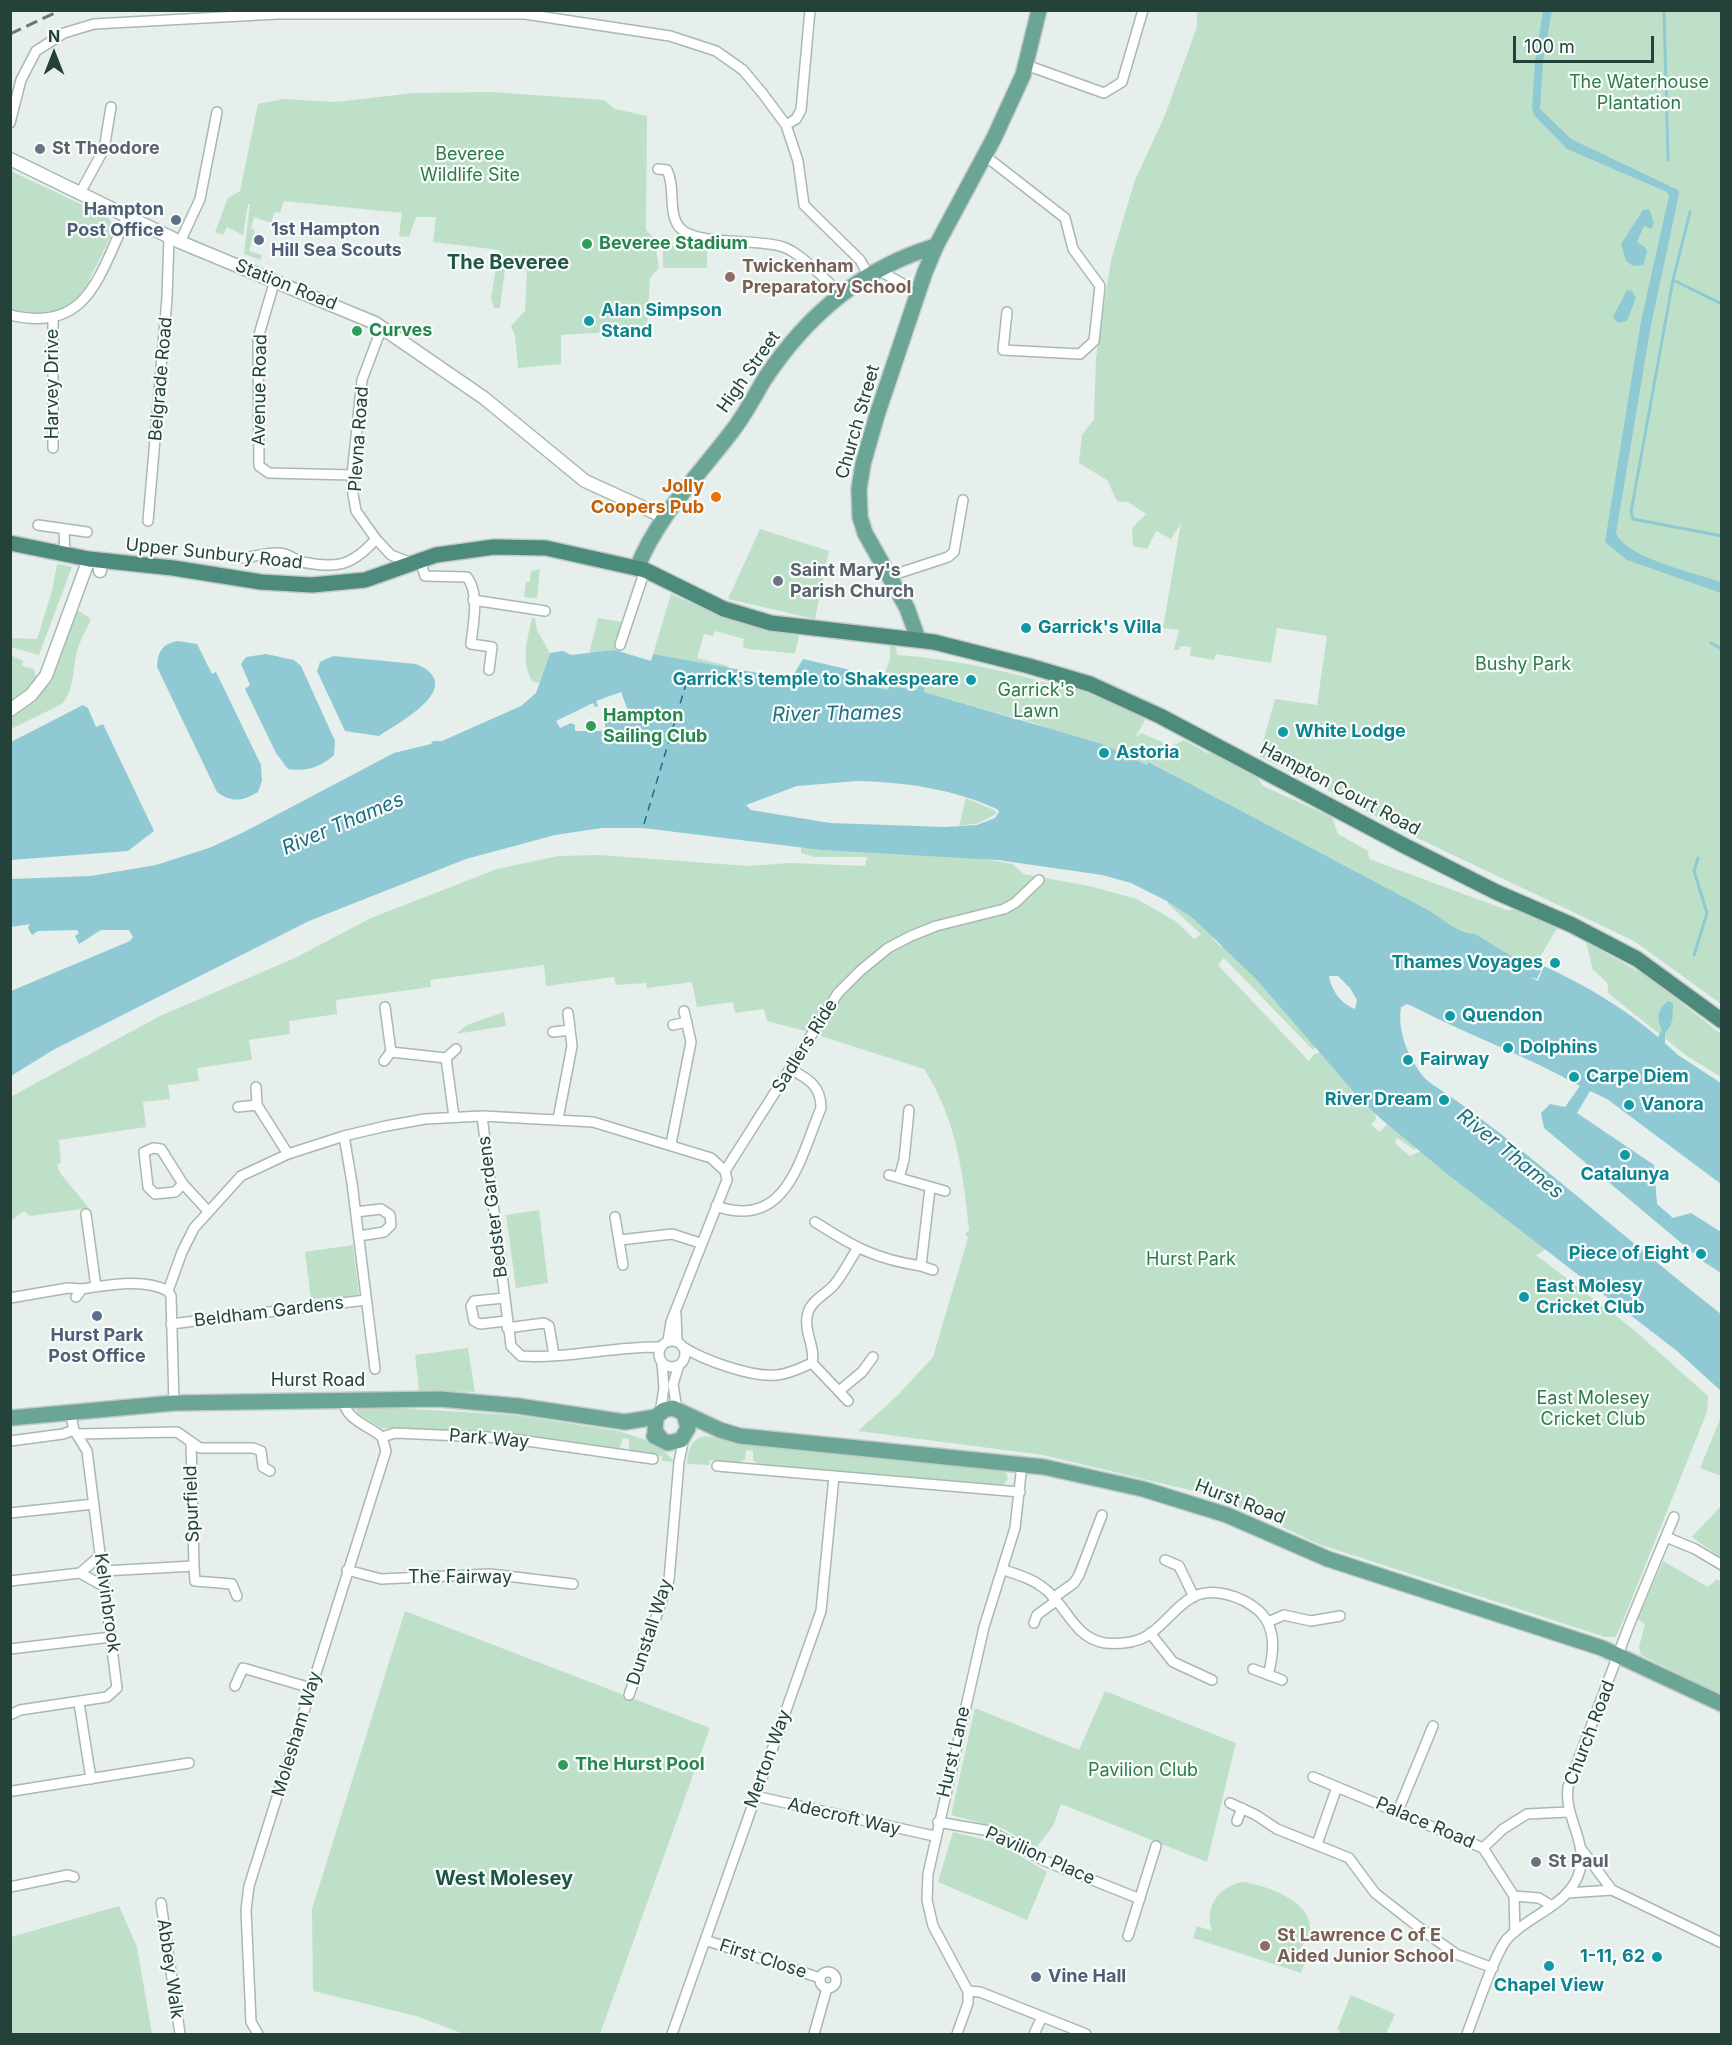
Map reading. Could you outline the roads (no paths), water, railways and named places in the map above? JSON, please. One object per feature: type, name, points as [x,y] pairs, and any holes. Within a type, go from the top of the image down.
[{"type":"highway","name":"Upper Sunbury Road","points":[[10,543],[65,556],[173,568],[261,582],[312,585],[365,580],[436,555],[471,549],[522,546],[546,548],[641,569]]},
{"type":"highway","name":"Hampton Court Road","points":[[641,569],[724,609],[771,623],[918,639],[1066,676],[1142,707],[1309,793],[1407,847],[1496,892],[1572,925],[1637,959],[1722,1021]]},
{"type":"main road","name":"Church Street","points":[[918,639],[907,608],[865,533],[860,517],[859,489],[877,415],[936,246],[984,157],[1026,65],[1039,10]]},
{"type":"main road","name":"High Street","points":[[641,569],[647,542],[664,517],[731,432],[784,353],[809,323],[840,293],[874,273],[936,246]]},
{"type":"main road","name":"Hurst Road","points":[[10,1418],[174,1403],[440,1399],[499,1403],[625,1422],[665,1441]]},
{"type":"main road","points":[[668,1409],[681,1412],[688,1424],[686,1435],[677,1442],[665,1441],[655,1431],[658,1415],[668,1409]]},
{"type":"main road","name":"Hurst Road","points":[[681,1412],[720,1430],[740,1436],[1022,1464],[1111,1481],[1199,1505],[1328,1559],[1539,1626],[1619,1655],[1722,1704]]},
{"type":"main road","name":"Hurst Road","points":[[625,1422],[658,1415]]},
{"type":"main road","name":"Hurst Road","points":[[686,1435],[720,1430]]},
{"type":"street","points":[[786,125],[796,119],[801,110],[810,10]]},
{"type":"street","points":[[1026,65],[1104,93],[1122,82],[1143,10]]},
{"type":"street","points":[[10,123],[21,80],[36,51],[64,33],[94,24],[277,12],[525,14],[670,36],[716,51],[743,70],[786,125],[798,161],[804,205],[874,273],[919,293]]},
{"type":"street","points":[[80,193],[104,149],[111,107]]},
{"type":"street","points":[[175,239],[200,199],[217,112]]},
{"type":"street","points":[[984,157],[1065,218],[1073,249],[1100,286],[1094,341],[1080,354],[1003,350],[1007,312]]},
{"type":"street","name":"Station Road","points":[[10,159],[175,239],[346,309],[381,327],[484,398],[585,481],[664,517]]},
{"type":"street","points":[[666,167],[673,186],[674,217],[680,228],[697,239],[751,240],[784,247],[800,255],[809,267],[840,293]]},
{"type":"street","points":[[10,315],[31,320],[53,319],[75,308],[88,296],[127,217]]},
{"type":"street","name":"Belgrade Road","points":[[148,521],[167,298],[175,239]]},
{"type":"street","name":"Avenue Road","points":[[275,280],[258,338],[259,466],[269,473],[352,475]]},
{"type":"street","name":"Harvey Drive","points":[[53,319],[53,448]]},
{"type":"street","name":"Plevna Road","points":[[381,327],[362,380],[352,475],[357,511],[376,539],[391,555],[416,561],[424,576],[467,577],[472,584],[474,600]]},
{"type":"street","points":[[890,576],[948,557],[954,552],[963,500]]},
{"type":"street","points":[[38,525],[87,532]]},
{"type":"street","points":[[64,530],[65,556]]},
{"type":"street","points":[[244,558],[284,554],[300,561],[348,564],[362,555],[376,539]]},
{"type":"street","points":[[10,710],[31,695],[46,676],[89,559],[100,564],[100,571]]},
{"type":"street","points":[[80,586],[100,571],[118,563]]},
{"type":"street","points":[[620,645],[641,569]]},
{"type":"street","points":[[489,670],[492,647],[471,644],[474,600],[545,611]]},
{"type":"street","name":"Sadlers Ride","points":[[672,1344],[676,1312],[700,1244],[727,1180],[725,1170],[838,993],[888,948],[936,926],[1004,909],[1015,903],[1039,880]]},
{"type":"street","points":[[384,1061],[391,1052],[385,1006]]},
{"type":"street","points":[[671,1144],[691,1042],[684,1011]]},
{"type":"street","points":[[558,1119],[572,1046],[568,1014]]},
{"type":"street","points":[[673,1025],[687,1022]]},
{"type":"street","points":[[553,1032],[570,1030]]},
{"type":"street","points":[[391,1052],[446,1058],[456,1049]]},
{"type":"street","points":[[446,1058],[454,1117]]},
{"type":"street","points":[[716,1206],[734,1213],[744,1213],[776,1201],[785,1189],[821,1108],[821,1094],[815,1084],[790,1069]]},
{"type":"street","points":[[256,1087],[257,1104],[288,1154]]},
{"type":"street","points":[[238,1107],[257,1104]]},
{"type":"street","points":[[899,1178],[904,1160],[909,1110]]},
{"type":"street","points":[[168,1290],[194,1228],[241,1176],[288,1154],[344,1136],[386,1126],[454,1117],[482,1116],[558,1119],[608,1125],[711,1158],[725,1170]]},
{"type":"street","name":"Bedster Gardens","points":[[482,1116],[511,1346],[521,1356],[672,1344]]},
{"type":"street","points":[[344,1136],[356,1212],[375,1369]]},
{"type":"street","points":[[183,1184],[175,1192],[155,1194],[148,1187],[144,1152],[153,1148],[161,1149],[183,1184],[208,1211]]},
{"type":"street","points":[[889,1175],[945,1191]]},
{"type":"street","points":[[921,1266],[930,1188]]},
{"type":"street","points":[[356,1212],[381,1209],[390,1215],[392,1225],[384,1232],[358,1236]]},
{"type":"street","points":[[86,1214],[96,1287]]},
{"type":"street","points":[[615,1217],[623,1264]]},
{"type":"street","points":[[815,1222],[857,1249],[878,1258],[933,1270]]},
{"type":"street","points":[[620,1240],[672,1234],[700,1244]]},
{"type":"street","points":[[812,1363],[814,1356],[806,1334],[807,1313],[813,1302],[833,1285],[857,1249]]},
{"type":"street","points":[[10,1298],[69,1288],[79,1293],[96,1287],[129,1284],[156,1286],[168,1290],[171,1296],[174,1403]]},
{"type":"street","name":"Bedster Gardens","points":[[504,1298],[474,1301],[471,1314],[474,1321],[480,1324],[544,1323],[549,1326],[554,1355]]},
{"type":"street","name":"Beldham Gardens","points":[[171,1324],[366,1300]]},
{"type":"street","points":[[672,1344],[712,1361],[760,1375],[787,1373],[812,1363]]},
{"type":"street","points":[[658,1415],[664,1388],[661,1360],[672,1344]]},
{"type":"street","points":[[672,1344],[685,1354],[673,1384],[681,1412]]},
{"type":"street","points":[[638,1346],[672,1367],[681,1363],[712,1361]]},
{"type":"street","points":[[839,1391],[862,1372],[873,1358]]},
{"type":"street","points":[[812,1363],[848,1401]]},
{"type":"street","points":[[344,1400],[344,1407],[349,1414],[382,1437]]},
{"type":"street","name":"Kelvinbrook","points":[[10,1715],[20,1710],[107,1697],[117,1688],[87,1451],[76,1432],[70,1411]]},
{"type":"street","points":[[10,1441],[76,1432],[177,1432],[200,1448],[253,1448],[261,1451],[262,1467],[270,1471]]},
{"type":"street","name":"Park Way","points":[[382,1437],[395,1433],[487,1436],[653,1459]]},
{"type":"street","name":"Dunstall Way","points":[[629,1695],[669,1580],[679,1462],[686,1435]]},
{"type":"street","name":"Molesham Way","points":[[258,2034],[251,2022],[247,1898],[386,1450],[382,1437]]},
{"type":"street","points":[[665,1441],[679,1462]]},
{"type":"street","name":"Spurfield","points":[[190,1442],[195,1581],[232,1584],[237,1596]]},
{"type":"street","name":"Hurst Lane","points":[[968,1991],[937,1934],[928,1908],[927,1882],[934,1836],[984,1627],[1004,1570],[1015,1528],[1022,1464]]},
{"type":"street","points":[[717,1466],[1020,1492]]},
{"type":"street","name":"Merton Way","points":[[672,2034],[821,1611],[834,1476]]},
{"type":"street","points":[[10,1513],[94,1504]]},
{"type":"street","points":[[1034,1623],[1038,1615],[1074,1583],[1102,1515]]},
{"type":"street","name":"Church Road","points":[[1582,1850],[1568,1812],[1568,1787],[1639,1601],[1674,1517]]},
{"type":"street","points":[[1666,1537],[1695,1549],[1722,1565]]},
{"type":"street","points":[[10,1581],[80,1573],[101,1555]]},
{"type":"street","points":[[1165,1560],[1179,1566],[1194,1597]]},
{"type":"street","name":"Spurfield","points":[[103,1571],[194,1566]]},
{"type":"street","name":"The Fairway","points":[[347,1570],[381,1579],[490,1575],[573,1584]]},
{"type":"street","points":[[1004,1570],[1028,1578],[1047,1590],[1076,1627],[1088,1636],[1103,1642],[1123,1644],[1145,1637],[1194,1597],[1222,1593],[1237,1597],[1251,1604],[1268,1622],[1274,1654],[1268,1675]]},
{"type":"street","points":[[80,1573],[105,1587]]},
{"type":"street","points":[[1268,1622],[1284,1616],[1311,1621],[1340,1616]]},
{"type":"street","points":[[1150,1633],[1173,1662],[1212,1680]]},
{"type":"street","points":[[10,1649],[111,1638]]},
{"type":"street","points":[[235,1686],[243,1668],[311,1688]]},
{"type":"street","points":[[1253,1670],[1282,1680]]},
{"type":"street","points":[[79,1703],[91,1779]]},
{"type":"street","points":[[1398,1811],[1433,1726]]},
{"type":"street","points":[[13,1791],[189,1764]]},
{"type":"street","name":"Palace Road","points":[[1313,1777],[1483,1848],[1514,1896]]},
{"type":"street","points":[[1317,1844],[1337,1787]]},
{"type":"street","name":"Adecroft Way","points":[[754,1796],[934,1836]]},
{"type":"street","points":[[1230,1803],[1277,1829],[1349,1858],[1375,1893],[1421,1929],[1456,1954],[1493,1968]]},
{"type":"street","points":[[1237,1821],[1242,1808]]},
{"type":"street","name":"Church Road","points":[[1483,1848],[1503,1828],[1527,1814],[1568,1812]]},
{"type":"street","name":"Pavilion Place","points":[[938,1822],[990,1831],[1045,1861],[1140,1899]]},
{"type":"street","points":[[1128,1936],[1156,1846]]},
{"type":"street","points":[[1582,1850],[1612,1890],[1722,1943]]},
{"type":"street","points":[[1467,2034],[1503,1944],[1515,1932],[1567,1893],[1577,1878],[1582,1850]]},
{"type":"street","points":[[10,1887],[68,1875],[74,1876]]},
{"type":"street","points":[[1567,1893],[1612,1890]]},
{"type":"street","points":[[1515,1932],[1514,1896],[1539,1898],[1552,1906]]},
{"type":"street","name":"Abbey Walk","points":[[161,1903],[180,2034]]},
{"type":"street","name":"First Close","points":[[705,1940],[820,1978]]},
{"type":"street","points":[[828,1971],[835,1976],[835,1984],[827,1988],[822,1985],[820,1978],[828,1971]]},
{"type":"street","name":"First Close","points":[[814,2034],[827,1988]]},
{"type":"street","points":[[957,2034],[968,2002],[968,1991],[980,1992],[1086,2034]]},
{"type":"street","points":[[1034,2034],[1042,2017]]},
{"type":"water","points":[[1543,11],[1552,11],[1543,61],[1540,109],[1571,139],[1678,190],[1679,194],[1651,325],[1616,533],[1622,542],[1647,557],[1721,582],[1721,593],[1627,560],[1605,542],[1641,321],[1669,196],[1667,192],[1567,149],[1534,115],[1532,108],[1535,61]]},
{"type":"water","points":[[1649,209],[1654,223],[1651,229],[1644,226],[1637,242],[1646,248],[1647,252],[1643,265],[1633,266],[1626,261],[1621,244],[1643,210]]},
{"type":"water","points":[[1627,290],[1632,291],[1636,298],[1627,321],[1618,323],[1613,317]]},
{"type":"water","points":[[178,641],[197,644],[212,674],[216,672],[261,765],[262,781],[258,792],[253,795],[238,800],[222,796],[217,792],[157,667],[162,649]]},
{"type":"water","name":"River Thames","points":[[615,650],[651,661],[653,654],[791,679],[803,659],[855,671],[854,678],[862,679],[862,684],[888,690],[889,686],[917,690],[919,679],[926,680],[924,692],[1102,744],[1147,765],[1149,762],[1426,909],[1455,928],[1475,934],[1516,959],[1543,966],[1537,979],[1530,977],[1538,981],[1544,966],[1575,981],[1618,1007],[1658,1037],[1662,1030],[1658,1018],[1660,1011],[1668,1001],[1673,1003],[1672,1019],[1665,1033],[1665,1043],[1678,1055],[1721,1083],[1721,1184],[1607,1099],[1590,1091],[1577,1113],[1654,1165],[1657,1204],[1673,1218],[1691,1213],[1721,1232],[1721,1273],[1704,1262],[1544,1128],[1541,1113],[1550,1104],[1565,1107],[1580,1086],[1407,1004],[1401,1007],[1400,1016],[1402,1034],[1408,1051],[1417,1068],[1428,1081],[1506,1138],[1721,1314],[1721,1391],[1677,1351],[1446,1173],[1380,1118],[1359,1098],[1257,980],[1194,919],[1167,901],[1131,883],[1102,875],[998,860],[822,850],[643,828],[602,828],[555,835],[466,859],[309,921],[53,1050],[11,1076],[11,991],[130,941],[133,937],[129,930],[101,930],[79,944],[75,936],[79,933],[77,930],[38,931],[32,935],[28,928],[30,924],[11,927],[11,879],[91,876],[156,865],[209,848],[394,753],[431,744],[433,741],[442,741],[521,706],[536,693],[550,653],[563,651],[571,655]],"holes":[[[621,692],[630,716],[605,719],[605,731],[575,731],[575,725],[571,723],[560,728],[556,721],[593,703],[595,707],[598,706],[596,701]],[[857,781],[911,785],[963,796],[997,809],[999,812],[995,818],[977,825],[945,827],[830,823],[751,810],[746,805],[797,786]],[[1329,976],[1338,976],[1350,988],[1357,1000],[1355,1009],[1341,1000]]]},
{"type":"water","points":[[266,654],[294,660],[301,666],[335,741],[334,755],[324,763],[301,770],[288,769],[276,753],[245,689],[250,685],[241,664],[246,657]]},
{"type":"water","points":[[333,656],[416,664],[430,673],[435,683],[433,693],[413,713],[379,736],[345,731],[317,671],[320,662]]},
{"type":"water","points":[[83,705],[88,708],[96,727],[103,724],[154,831],[128,851],[11,860],[11,742]]},
{"type":"waterway","points":[[1664,10],[1668,160]]},
{"type":"waterway","points":[[1690,212],[1673,280],[1631,512],[1633,519],[1722,536]]},
{"type":"waterway","points":[[1673,280],[1722,304]]},
{"type":"waterway","points":[[1711,643],[1722,649]]},
{"type":"waterway","points":[[1694,955],[1707,913],[1694,871],[1698,858]]},
{"type":"railway","points":[[10,34],[61,10]]},
{"type":"place","name":"St Theodore","points":[[40,149]]},
{"type":"place","name":"Hampton Post Office","points":[[176,220]]},
{"type":"place","name":"1st Hampton Hill Sea Scouts","points":[[259,240]]},
{"type":"place","name":"Beveree Stadium","points":[[587,244]]},
{"type":"place","name":"Twickenham Preparatory School","points":[[730,277]]},
{"type":"place","name":"Alan Simpson Stand","points":[[589,321]]},
{"type":"place","name":"Curves","points":[[357,331]]},
{"type":"place","name":"Jolly Coopers Pub","points":[[716,497]]},
{"type":"place","name":"Saint Mary's Parish Church","points":[[778,581]]},
{"type":"place","name":"Garrick's Villa","points":[[1026,628]]},
{"type":"place","name":"Garrick's temple to Shakespeare","points":[[971,680]]},
{"type":"place","name":"Hampton Sailing Club","points":[[591,726]]},
{"type":"place","name":"White Lodge","points":[[1283,732]]},
{"type":"place","name":"Astoria","points":[[1104,753]]},
{"type":"place","name":"Thames Voyages","points":[[1555,963]]},
{"type":"place","name":"Quendon","points":[[1450,1016]]},
{"type":"place","name":"Dolphins","points":[[1508,1048]]},
{"type":"place","name":"Fairway","points":[[1408,1060]]},
{"type":"place","name":"Carpe Diem","points":[[1574,1077]]},
{"type":"place","name":"River Dream","points":[[1444,1100]]},
{"type":"place","name":"Vanora","points":[[1629,1105]]},
{"type":"place","name":"Catalunya","points":[[1625,1155]]},
{"type":"place","name":"Piece of Eight","points":[[1701,1254]]},
{"type":"place","name":"East Molesy Cricket Club","points":[[1524,1297]]},
{"type":"place","name":"Hurst Park Post Office","points":[[97,1316]]},
{"type":"place","name":"The Hurst Pool","points":[[563,1765]]},
{"type":"place","name":"St Paul","points":[[1536,1862]]},
{"type":"place","name":"St Lawrence C of E Aided Junior School","points":[[1265,1946]]},
{"type":"place","name":"1-11, 62","points":[[1657,1957]]},
{"type":"place","name":"Chapel View","points":[[1549,1966]]},
{"type":"place","name":"Vine Hall","points":[[1036,1977]]},
{"type":"district","name":"The Beveree","points":[[508,263]]},
{"type":"district","name":"West Molesey","points":[[504,1879]]},
{"type":"park label","name":"The Waterhouse Plantation","points":[[1639,94]]},
{"type":"park label","name":"Beveree Wildlife Site","points":[[470,165]]},
{"type":"park label","name":"Bushy Park","points":[[1523,665]]},
{"type":"park label","name":"Garrick's Lawn","points":[[1036,701]]},
{"type":"park label","name":"Hurst Park","points":[[1191,1260]]},
{"type":"park label","name":"East Molesey Cricket Club","points":[[1593,1409]]},
{"type":"park label","name":"Pavilion Club","points":[[1143,1771]]}]
